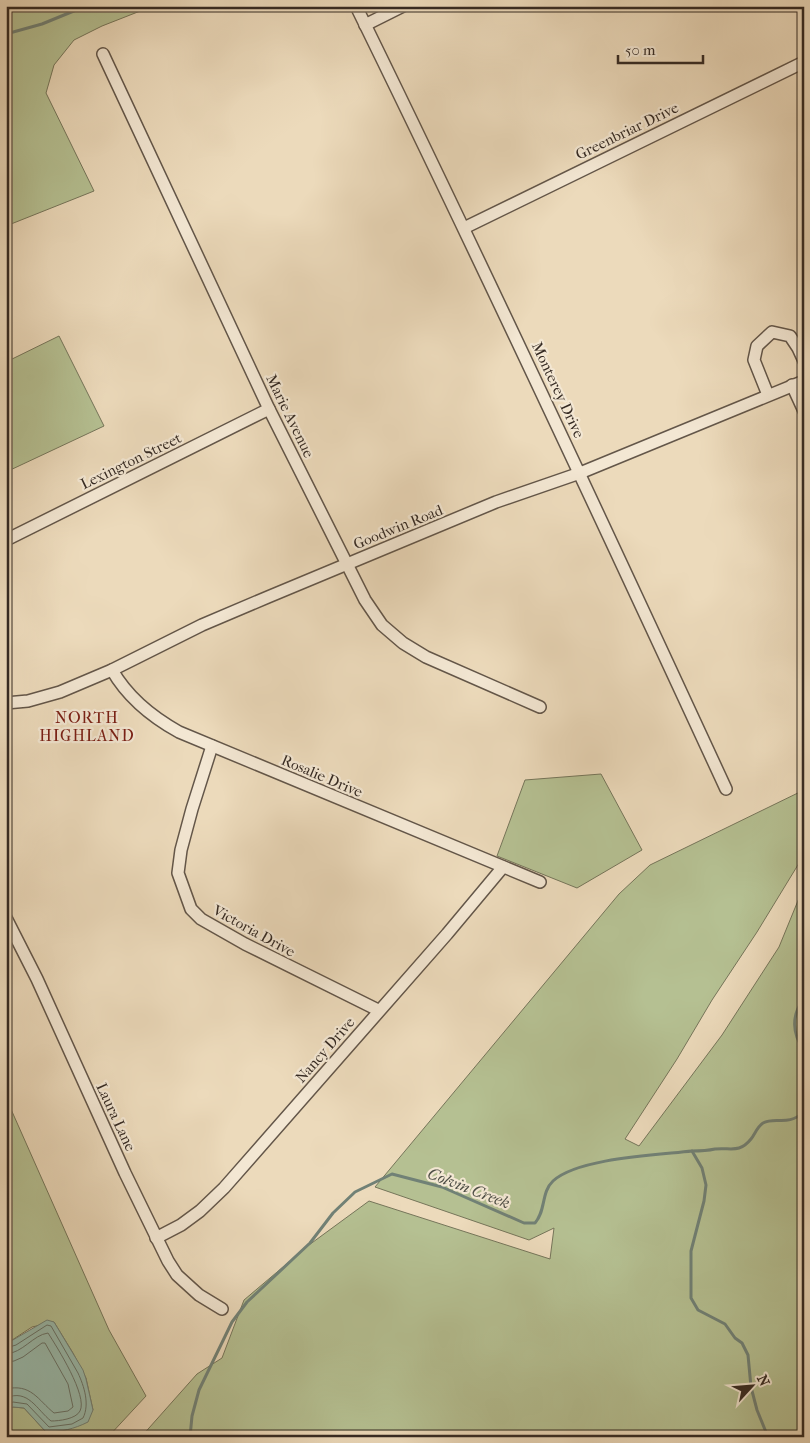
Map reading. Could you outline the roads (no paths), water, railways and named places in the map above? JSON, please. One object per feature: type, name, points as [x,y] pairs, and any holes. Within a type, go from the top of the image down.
[{"type":"street","name":"Monterey Drive","points":[[356,6],[580,473],[726,789]]},
{"type":"street","points":[[365,25],[403,6]]},
{"type":"street","name":"Marie Avenue","points":[[103,54],[269,409],[365,600],[382,625],[403,644],[426,657],[540,707]]},
{"type":"street","name":"Greenbriar Drive","points":[[464,228],[804,62]]},
{"type":"street","points":[[768,395],[754,360],[757,346],[772,332],[790,336],[804,361]]},
{"type":"street","name":"Goodwin Road","points":[[6,703],[28,701],[60,692],[112,670],[202,625],[496,502],[580,473],[804,381]]},
{"type":"street","points":[[792,385],[804,411]]},
{"type":"street","name":"Lexington Street","points":[[6,540],[269,409]]},
{"type":"street","name":"Rosalie Drive","points":[[112,670],[121,685],[139,704],[158,720],[179,732],[540,882]]},
{"type":"street","name":"Victoria Drive","points":[[212,746],[181,850],[178,873],[191,909],[201,919],[245,944],[378,1010]]},
{"type":"street","name":"Nancy Drive","points":[[156,1238],[181,1225],[224,1188],[378,1010],[447,934],[503,867]]},
{"type":"street","name":"Laura Lane","points":[[6,918],[168,1261],[177,1274],[199,1295],[222,1309]]},
{"type":"water","points":[[47,1320],[54,1322],[83,1370],[93,1410],[88,1422],[67,1430],[46,1432],[24,1408],[13,1407],[6,1412],[6,1344]]},
{"type":"waterway","points":[[6,34],[42,24],[86,6]]},
{"type":"waterway","name":"Colvin Creek","points":[[804,971],[804,977]]},
{"type":"waterway","name":"Colvin Creek","points":[[804,999],[795,1018],[795,1031],[804,1050]]},
{"type":"waterway","name":"Colvin Creek","points":[[190,1437],[192,1416],[199,1390],[232,1322],[247,1302],[310,1243],[333,1213],[355,1192],[392,1174],[442,1187],[524,1223],[535,1223],[541,1213],[549,1185],[565,1173],[599,1162],[639,1156],[742,1147],[747,1144],[763,1123],[772,1120],[792,1119],[804,1112]]},
{"type":"waterway","points":[[692,1151],[702,1168],[706,1185],[704,1201],[691,1251],[691,1298],[698,1310],[725,1324],[735,1338],[742,1343],[748,1355],[751,1387],[757,1410],[768,1437]]},
{"type":"district","name":"NORTH HIGHLAND","points":[[87,726]]}]
